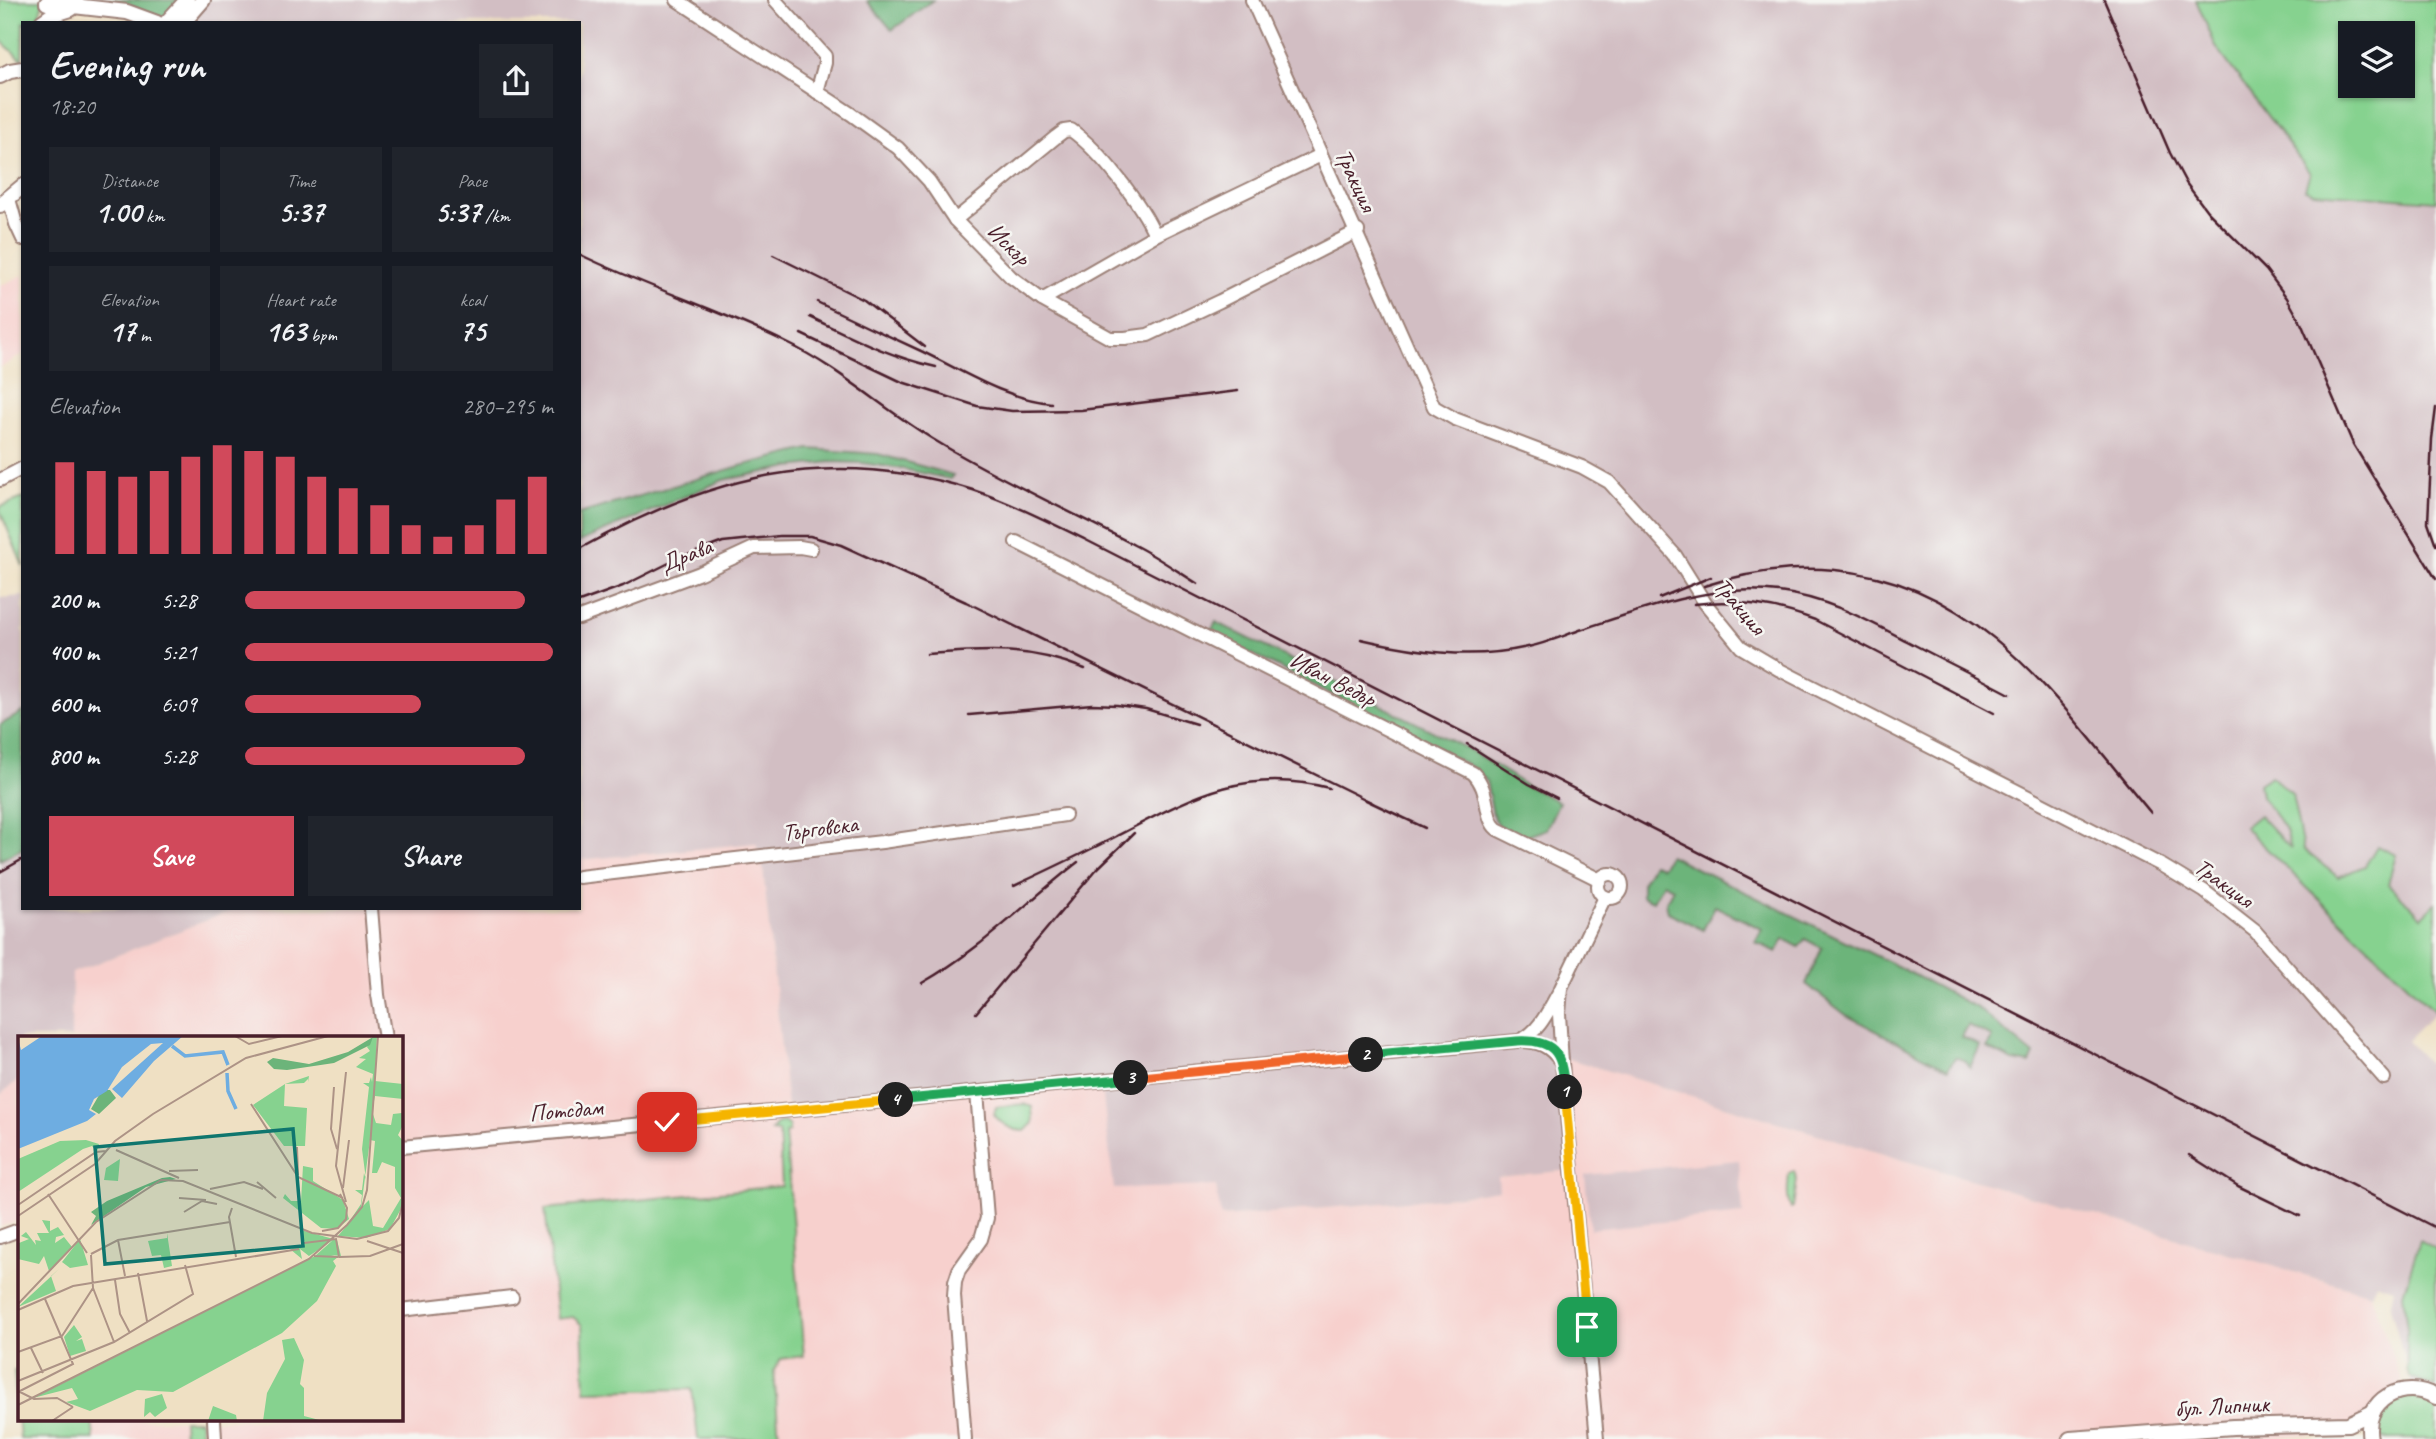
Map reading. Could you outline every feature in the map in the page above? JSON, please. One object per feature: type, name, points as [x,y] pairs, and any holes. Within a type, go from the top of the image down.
[{"type":"main road","points":[[168,21],[187,0]]},
{"type":"main road","points":[[185,21],[203,0]]},
{"type":"main road","points":[[47,2],[127,12],[152,21]]},
{"type":"main road","points":[[44,21],[71,4]]},
{"type":"main road","points":[[4,202],[21,188]]},
{"type":"main road","name":"бул. Липник","points":[[2070,1439],[2233,1427],[2348,1424],[2373,1412],[2385,1397],[2402,1390],[2420,1390],[2436,1397]]},
{"type":"main road","points":[[2370,1439],[2373,1412]]},
{"type":"street","name":"Искър","points":[[677,0],[898,148],[929,181],[956,220],[1011,277],[1042,300],[1110,338],[1148,335],[1358,231]]},
{"type":"street","points":[[775,0],[825,56],[817,92]]},
{"type":"street","name":"Тракция","points":[[1252,0],[1321,156],[1358,231],[1434,407],[1455,419],[1582,467],[1609,482],[1675,555],[1705,603],[1741,647],[1780,670],[2161,864],[2204,891],[2255,931],[2384,1078]]},
{"type":"street","points":[[42,21],[47,2]]},
{"type":"street","points":[[956,220],[1056,137],[1071,130],[1083,139],[1136,200],[1155,235]]},
{"type":"street","points":[[1042,300],[1155,235],[1321,156]]},
{"type":"street","points":[[4,202],[21,235]]},
{"type":"street","points":[[0,480],[21,469]]},
{"type":"street","name":"Иван Ведър","points":[[1016,542],[1473,773],[1482,782],[1491,824],[1600,880]]},
{"type":"street","name":"Драва","points":[[581,617],[700,573],[754,548],[811,549]]},
{"type":"street","name":"Търговска","points":[[581,877],[882,842],[1065,815]]},
{"type":"street","points":[[1605,874],[1613,874],[1622,881],[1622,889],[1618,895],[1605,897],[1600,891],[1600,880],[1605,874]]},
{"type":"street","points":[[1517,1041],[1538,1027],[1561,988],[1605,897]]},
{"type":"street","points":[[372,910],[378,995],[385,1036]]},
{"type":"street","points":[[1561,988],[1559,1014],[1562,1063],[1597,1439]]},
{"type":"street","name":"Потсдам","points":[[402,1147],[1517,1041],[1536,1041],[1546,1045],[1562,1063]]},
{"type":"street","points":[[965,1439],[954,1296],[959,1270],[981,1238],[987,1218],[977,1092]]},
{"type":"street","points":[[0,1237],[18,1230]]},
{"type":"street","points":[[402,1310],[512,1297]]},
{"type":"shaded area","points":[[188,0],[2436,0],[2436,1011],[2407,1041],[2436,1072],[2436,1145],[2432,1155],[2436,1164],[2436,1394],[2412,1386],[2390,1307],[2394,1288],[2377,1283],[2371,1294],[1910,1162],[1569,1059],[1563,1063],[1572,1170],[1498,1177],[1499,1190],[1453,1197],[1221,1217],[1216,1186],[1114,1189],[1101,1080],[984,1084],[787,1107],[763,868],[756,843],[581,860],[581,21],[166,21]]},
{"type":"shaded area","points":[[21,276],[21,355],[0,368],[0,286]]},
{"type":"shaded area","points":[[21,596],[21,910],[233,910],[72,973],[71,1036],[18,1036],[18,1080],[0,1095],[0,598]]},
{"type":"shaded area","points":[[756,843],[763,868],[787,1107],[984,1084],[1101,1080],[1216,1186],[1222,1217],[1453,1197],[1498,1190],[1498,1177],[1572,1170],[1562,1063],[1569,1059],[1910,1162],[2371,1294],[2402,1382],[2370,1427],[2358,1432],[2253,1439],[212,1439],[210,1422],[402,1422],[402,1036],[71,1036],[72,973],[233,910],[581,910],[581,860]]},
{"type":"shaded area","points":[[18,1080],[18,1220],[0,1227],[0,1095]]},
{"type":"shaded area","points":[[1739,1160],[1743,1214],[1590,1229],[1585,1175]]},
{"type":"shaded area","points":[[18,1370],[18,1416],[14,1371]]},
{"type":"shaded area","points":[[18,1422],[200,1422],[202,1439],[20,1439]]},
{"type":"green space","points":[[0,0],[44,0],[37,21],[21,21],[21,59],[0,40]]},
{"type":"green space","points":[[73,0],[184,0],[163,21],[130,5]]},
{"type":"green space","points":[[933,0],[892,30],[867,1]]},
{"type":"green space","points":[[2196,0],[2436,0],[2436,201],[2313,192],[2305,189],[2310,173],[2216,47]]},
{"type":"green space","points":[[809,449],[878,454],[953,475],[950,479],[862,463],[831,462],[790,467],[723,480],[581,541],[581,513],[740,466]]},
{"type":"green space","points":[[21,499],[21,561],[0,511],[0,507]]},
{"type":"green space","points":[[1216,622],[1470,750],[1527,786],[1559,802],[1546,829],[1524,837],[1498,825],[1494,819],[1486,781],[1475,769],[1210,633]]},
{"type":"green space","points":[[21,713],[21,849],[0,860],[0,725]]},
{"type":"green space","points":[[2271,776],[2292,794],[2303,849],[2338,877],[2365,866],[2377,846],[2396,855],[2388,884],[2422,917],[2436,902],[2436,1012],[2244,827],[2259,815],[2291,849],[2286,830],[2261,796],[2259,784]]},
{"type":"green space","points":[[1669,855],[1977,1008],[2034,1055],[2030,1064],[2013,1061],[1987,1048],[1992,1037],[1968,1025],[1962,1037],[1980,1046],[1970,1067],[1966,1061],[1955,1057],[1948,1069],[1846,1015],[1806,984],[1822,948],[1805,939],[1799,947],[1784,939],[1777,952],[1755,942],[1762,929],[1715,906],[1703,930],[1668,912],[1666,902],[1673,888],[1663,883],[1653,901],[1642,896],[1642,883],[1653,864],[1662,867]]},
{"type":"green space","points":[[1024,1104],[1032,1107],[1033,1123],[1025,1131],[1007,1126],[994,1114],[996,1107]]},
{"type":"green space","points":[[784,1122],[789,1126],[789,1132],[785,1133],[804,1356],[781,1359],[774,1370],[779,1439],[698,1439],[692,1389],[585,1391],[582,1325],[573,1317],[557,1319],[545,1209],[782,1186],[779,1132],[771,1131],[778,1123]]},
{"type":"green space","points":[[1794,1171],[1797,1180],[1791,1209],[1788,1182],[1789,1173]]},
{"type":"green space","points":[[2420,1240],[2436,1249],[2436,1387],[2410,1378],[2407,1370],[2407,1329],[2403,1294]]},
{"type":"green space","points":[[18,1370],[18,1416],[14,1371]]},
{"type":"green space","points":[[2407,1394],[2430,1400],[2436,1405],[2436,1439],[2375,1439],[2378,1415],[2386,1405]]},
{"type":"green space","points":[[18,1422],[92,1422],[94,1439],[20,1439]]},
{"type":"green space","points":[[183,1422],[200,1422],[202,1439],[184,1439]]},
{"type":"railway","points":[[2104,0],[2170,153],[2186,183],[2207,211],[2266,270],[2287,298],[2301,323],[2353,444],[2436,579]]},
{"type":"railway","points":[[581,255],[760,330],[805,352],[936,441],[1009,482],[1142,549],[1198,584]]},
{"type":"railway","points":[[773,255],[864,300],[925,347]]},
{"type":"railway","points":[[817,302],[1000,390],[1051,403]]},
{"type":"railway","points":[[810,317],[886,352],[936,367]]},
{"type":"railway","points":[[801,334],[902,382],[977,406],[1012,411],[1081,410],[1238,391]]},
{"type":"railway","points":[[2436,408],[2428,522],[2436,545]]},
{"type":"railway","points":[[581,548],[674,503],[770,475],[818,469],[868,470],[919,476],[988,495],[1086,540],[2436,1228]]},
{"type":"railway","points":[[581,601],[723,542],[779,536],[810,536],[841,545],[966,602],[1373,803]]},
{"type":"railway","points":[[1704,586],[1769,571],[1818,569],[1887,580],[1934,599],[1977,625],[2016,657],[2051,693],[2151,813]]},
{"type":"railway","points":[[1659,598],[1711,577]]},
{"type":"railway","points":[[1361,639],[1444,653],[1507,651],[1542,643],[1680,599],[1729,591],[1779,592],[1813,599],[1845,610],[2010,694]]},
{"type":"railway","points":[[1694,604],[1756,604],[1815,620],[1994,713]]},
{"type":"railway","points":[[927,654],[1007,651],[1045,656],[1085,669]]},
{"type":"railway","points":[[969,715],[1092,704],[1146,709],[1196,724]]},
{"type":"railway","points":[[1467,744],[1529,784],[1557,798]]},
{"type":"railway","points":[[1014,886],[1168,810],[1218,790],[1269,781],[1298,782],[1329,788]]},
{"type":"railway","points":[[1366,800],[1425,828]]},
{"type":"railway","points":[[976,1013],[1096,870],[1134,833]]},
{"type":"railway","points":[[0,872],[21,860]]},
{"type":"railway","points":[[922,983],[984,941],[1078,862]]},
{"type":"railway","points":[[2189,1155],[2238,1186],[2300,1216]]},
{"type":"route","points":[[667,1122],[1536,1041],[1549,1047],[1562,1063],[1587,1327]]}]
